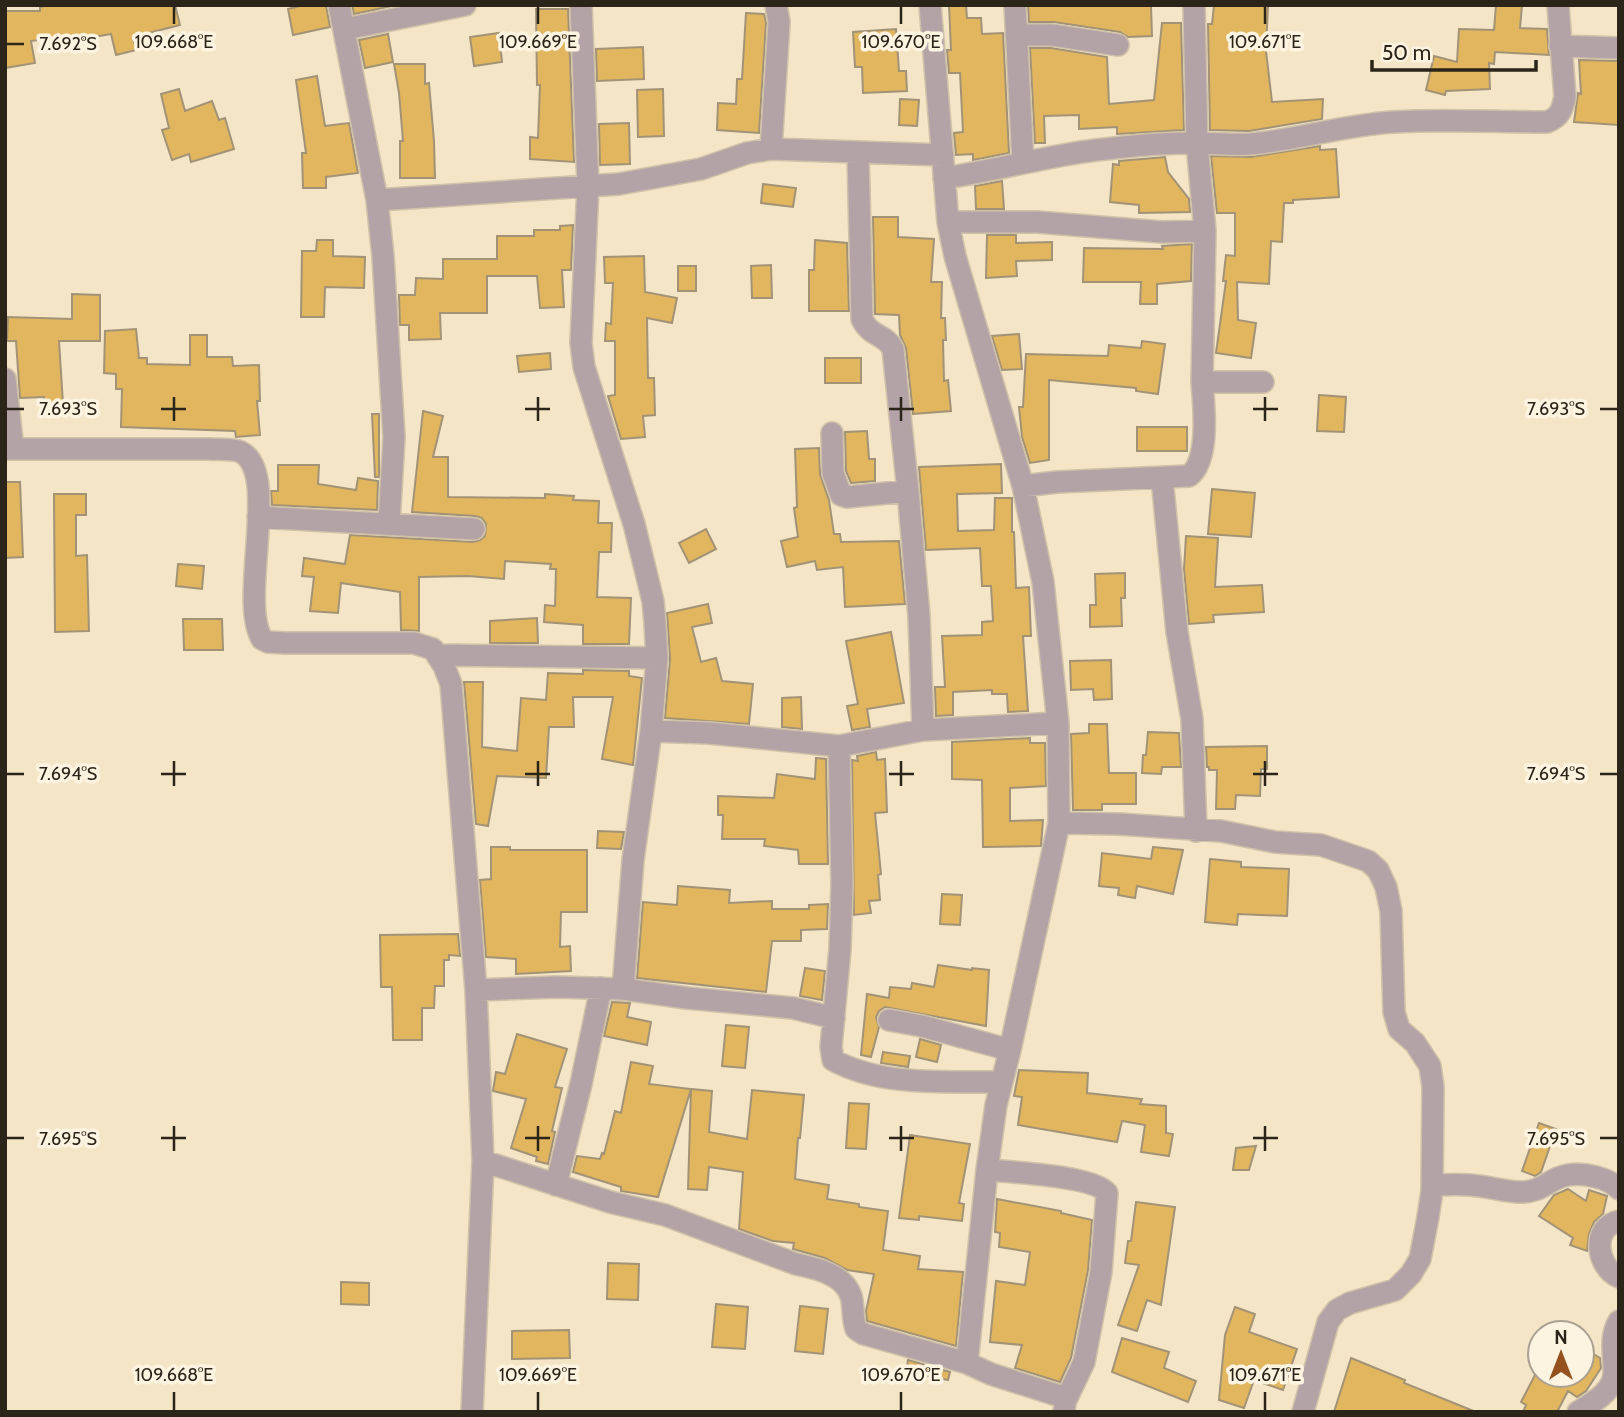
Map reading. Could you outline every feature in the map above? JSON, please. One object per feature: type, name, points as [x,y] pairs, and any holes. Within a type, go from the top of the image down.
[{"type":"street","points":[[339,5],[377,200],[385,280],[394,437],[389,523]]},
{"type":"street","points":[[345,29],[465,5]]},
{"type":"street","points":[[556,1185],[581,1084],[612,988],[651,731],[657,658],[653,601],[634,524],[584,367],[581,343],[588,185],[581,5]]},
{"type":"street","points":[[771,149],[779,22],[776,5]]},
{"type":"street","points":[[930,5],[948,222],[955,256],[1023,486],[1043,582],[1058,723],[1059,823],[1001,1082],[987,1170],[967,1363]]},
{"type":"street","points":[[1015,5],[1023,163]]},
{"type":"street","points":[[1023,486],[1189,476],[1200,461],[1203,443],[1205,231],[1197,142],[1194,5]]},
{"type":"street","points":[[944,178],[1100,149],[1197,142],[1232,145],[1283,141],[1333,130],[1392,122],[1547,122],[1557,118],[1562,111],[1565,97],[1558,5]]},
{"type":"street","points":[[1016,35],[1052,35],[1118,45]]},
{"type":"street","points":[[1560,46],[1619,48]]},
{"type":"street","points":[[377,200],[620,184],[671,175],[758,150],[943,155]]},
{"type":"street","points":[[858,153],[862,319],[868,330],[887,341],[893,349],[919,616],[923,730]]},
{"type":"street","points":[[948,222],[1037,222],[1163,232],[1205,231]]},
{"type":"street","points":[[5,379],[9,449],[234,450],[246,456],[258,479],[254,590],[256,620],[262,639],[285,643],[414,643],[426,645],[438,655],[451,684],[476,990],[483,1161],[472,1412]]},
{"type":"street","points":[[1202,382],[1263,382]]},
{"type":"street","points":[[832,433],[833,473],[841,495],[847,497],[908,491]]},
{"type":"street","points":[[1163,478],[1177,632],[1192,719],[1196,831]]},
{"type":"street","points":[[258,517],[474,529]]},
{"type":"street","points":[[438,655],[657,658]]},
{"type":"street","points":[[651,731],[709,733],[839,746],[923,730],[1058,723]]},
{"type":"street","points":[[839,746],[842,884],[840,949],[831,1054],[834,1060],[871,1075],[920,1080],[1001,1082]]},
{"type":"street","points":[[1059,823],[1221,831],[1275,842],[1321,845],[1368,861],[1378,870],[1386,887],[1391,911],[1392,1001],[1399,1029],[1415,1043],[1430,1066],[1433,1087],[1432,1185],[1420,1259],[1411,1274],[1395,1290],[1349,1303],[1338,1310],[1328,1322],[1303,1412]]},
{"type":"street","points":[[476,990],[612,988],[793,1008],[834,1018]]},
{"type":"street","points":[[890,1020],[1010,1050]]},
{"type":"street","points":[[483,1161],[556,1185],[665,1215],[834,1276],[843,1282],[848,1290],[856,1329],[864,1334],[967,1363],[991,1374],[1051,1392],[1060,1396],[1065,1407]]},
{"type":"street","points":[[987,1170],[1051,1176],[1101,1187],[1107,1193],[1108,1209],[1101,1272],[1086,1351],[1065,1407]]},
{"type":"street","points":[[1432,1185],[1469,1185],[1518,1192],[1538,1191],[1569,1175],[1604,1180],[1619,1189]]},
{"type":"street","points":[[1619,1221],[1605,1228],[1600,1253],[1607,1269],[1619,1277]]},
{"type":"street","points":[[1578,1412],[1604,1394],[1612,1384],[1612,1345],[1619,1321]]},
{"type":"building","points":[[175,5],[180,25],[133,37],[136,50],[116,55],[111,34],[77,40],[76,35],[31,41],[35,63],[5,68],[5,11],[40,11],[40,7]]},
{"type":"building","points":[[304,5],[326,5],[330,27],[293,35],[288,9]]},
{"type":"building","points":[[352,5],[392,5],[392,6],[354,14]]},
{"type":"building","points":[[949,5],[966,5],[967,18],[981,18],[982,34],[1003,33],[1009,153],[973,160],[973,154],[956,155],[954,133],[963,132],[960,73],[949,73]]},
{"type":"building","points":[[1028,5],[1151,5],[1152,36],[1128,37],[1120,32],[1054,22],[1029,22]]},
{"type":"building","points":[[1214,5],[1268,5],[1266,51],[1272,102],[1323,99],[1322,119],[1249,131],[1210,130],[1208,24],[1212,24]]},
{"type":"building","points":[[1496,5],[1522,5],[1520,28],[1547,29],[1549,55],[1495,52],[1494,64],[1489,63],[1490,89],[1446,91],[1445,95],[1426,90],[1434,56],[1457,62],[1459,29],[1494,30]]},
{"type":"building","points":[[536,9],[568,9],[574,162],[530,159],[530,137],[538,138],[540,85],[537,85]]},
{"type":"building","points":[[746,13],[764,14],[766,23],[759,133],[717,130],[718,103],[736,104],[737,79],[742,79]]},
{"type":"building","points":[[1162,23],[1181,23],[1184,130],[1117,134],[1117,127],[1079,129],[1079,115],[1044,116],[1045,143],[1035,143],[1030,48],[1051,48],[1107,57],[1109,104],[1154,100]]},
{"type":"building","points":[[896,29],[899,71],[906,71],[907,91],[863,93],[862,67],[855,67],[853,32]]},
{"type":"building","points":[[499,33],[502,62],[474,66],[470,37]]},
{"type":"building","points":[[388,34],[393,62],[365,68],[359,40]]},
{"type":"building","points":[[643,47],[644,79],[597,81],[596,49]]},
{"type":"building","points":[[1579,60],[1619,61],[1619,125],[1574,122],[1578,93],[1581,94]]},
{"type":"building","points":[[394,64],[425,64],[425,84],[429,83],[435,178],[400,178],[400,141],[403,141]]},
{"type":"building","points":[[317,76],[325,126],[349,123],[358,173],[326,177],[326,188],[303,188],[302,153],[306,153],[296,80]]},
{"type":"building","points":[[179,89],[185,111],[212,101],[219,120],[225,118],[234,149],[191,162],[189,154],[172,160],[162,130],[169,128],[161,94]]},
{"type":"building","points":[[663,89],[664,136],[638,137],[637,90]]},
{"type":"building","points":[[900,99],[919,100],[917,126],[899,125]]},
{"type":"building","points":[[629,123],[630,164],[600,165],[599,124]]},
{"type":"building","points":[[1320,146],[1320,150],[1336,149],[1339,197],[1284,203],[1282,242],[1271,241],[1269,284],[1237,282],[1238,320],[1256,323],[1251,358],[1216,353],[1226,281],[1223,281],[1226,255],[1235,256],[1235,213],[1217,213],[1211,156],[1251,157]]},
{"type":"building","points":[[1165,157],[1168,172],[1189,199],[1190,212],[1139,213],[1139,205],[1110,202],[1113,164],[1119,165],[1119,161]]},
{"type":"building","points":[[1002,181],[1004,209],[976,209],[975,186]]},
{"type":"building","points":[[763,184],[796,188],[793,207],[761,203]]},
{"type":"building","points":[[873,217],[898,217],[898,237],[934,239],[931,282],[942,282],[941,318],[945,318],[946,340],[943,340],[944,381],[948,380],[951,411],[913,414],[906,348],[900,335],[899,315],[875,314]]},
{"type":"building","points":[[573,225],[571,270],[562,270],[564,307],[540,308],[537,276],[487,276],[487,313],[440,313],[441,339],[409,340],[409,325],[400,325],[399,295],[415,295],[416,278],[443,279],[443,259],[497,259],[497,236],[534,236],[534,230],[560,230],[560,226]]},
{"type":"building","points":[[987,235],[1016,235],[1016,243],[1052,242],[1052,260],[1016,261],[1017,276],[986,278]]},
{"type":"building","points":[[317,240],[333,240],[333,256],[365,257],[364,288],[325,287],[324,317],[301,317],[302,251],[316,251]]},
{"type":"building","points":[[815,240],[847,243],[849,311],[809,311],[809,270],[814,270]]},
{"type":"building","points":[[1192,244],[1191,281],[1157,284],[1157,304],[1140,304],[1141,282],[1083,282],[1084,248],[1163,249],[1162,246]]},
{"type":"building","points":[[644,256],[645,292],[677,298],[672,323],[647,318],[648,378],[654,378],[655,415],[643,416],[645,437],[621,439],[608,396],[615,395],[615,341],[605,341],[606,323],[611,324],[613,283],[605,283],[604,257]]},
{"type":"building","points":[[771,265],[772,298],[752,298],[751,266]]},
{"type":"building","points":[[678,266],[696,266],[696,291],[678,291]]},
{"type":"building","points":[[72,294],[100,295],[100,341],[59,341],[63,404],[44,404],[44,397],[20,398],[16,341],[7,341],[8,317],[72,319]]},
{"type":"building","points":[[136,329],[139,358],[147,358],[147,364],[190,365],[190,335],[207,335],[207,357],[232,357],[233,366],[259,365],[260,401],[257,401],[260,435],[236,437],[235,431],[121,427],[122,389],[116,389],[116,374],[104,373],[105,331]]},
{"type":"building","points":[[1019,334],[1022,369],[1002,370],[992,336]]},
{"type":"building","points":[[1142,341],[1165,344],[1158,394],[1136,391],[1136,388],[1049,380],[1049,460],[1030,463],[1022,437],[1019,407],[1023,407],[1026,354],[1108,356],[1109,345],[1141,348]]},
{"type":"building","points":[[550,353],[551,369],[519,372],[517,356]]},
{"type":"building","points":[[825,358],[861,358],[861,383],[825,383]]},
{"type":"building","points":[[1319,395],[1346,397],[1344,432],[1317,431]]},
{"type":"building","points":[[423,411],[443,416],[433,457],[448,457],[448,497],[545,498],[545,494],[574,496],[573,500],[599,501],[598,523],[612,523],[611,552],[599,552],[597,597],[631,598],[629,644],[583,644],[583,625],[544,622],[545,605],[555,606],[556,569],[550,569],[551,564],[505,561],[504,579],[468,576],[419,577],[419,631],[401,630],[400,592],[341,583],[338,613],[310,611],[314,577],[302,576],[304,558],[345,564],[350,535],[473,542],[485,536],[486,524],[482,518],[412,512]]},
{"type":"building","points":[[372,414],[379,414],[379,477],[375,477]]},
{"type":"building","points":[[1137,427],[1187,427],[1187,451],[1137,451]]},
{"type":"building","points":[[867,431],[869,459],[875,459],[875,481],[851,483],[846,471],[845,432]]},
{"type":"building","points":[[819,448],[820,474],[829,500],[834,534],[840,534],[841,542],[899,541],[905,604],[845,607],[843,567],[817,570],[815,561],[787,567],[781,541],[798,537],[794,508],[797,507],[795,449]]},
{"type":"building","points":[[1001,464],[1002,493],[957,494],[958,531],[994,530],[995,498],[1012,498],[1016,588],[1029,587],[1031,636],[1023,636],[1028,711],[1008,712],[1007,694],[992,694],[992,690],[953,692],[953,715],[936,716],[935,687],[945,687],[942,636],[982,635],[982,622],[993,621],[991,586],[982,586],[980,548],[926,550],[919,467]]},
{"type":"building","points":[[278,465],[319,465],[318,484],[356,490],[358,478],[378,481],[377,510],[272,505],[271,491],[278,491]]},
{"type":"building","points":[[5,482],[20,482],[23,557],[5,558]]},
{"type":"building","points":[[1212,489],[1255,493],[1251,537],[1208,534]]},
{"type":"building","points":[[54,494],[86,494],[86,515],[76,515],[76,556],[87,555],[89,631],[55,632]]},
{"type":"building","points":[[706,529],[716,549],[689,563],[679,543]]},
{"type":"building","points":[[1186,536],[1218,538],[1215,587],[1262,585],[1264,612],[1213,615],[1214,622],[1189,624],[1184,569]]},
{"type":"building","points":[[178,564],[204,566],[202,589],[176,586]]},
{"type":"building","points":[[1125,573],[1125,598],[1121,598],[1122,626],[1090,627],[1090,605],[1096,605],[1095,574]]},
{"type":"building","points":[[708,604],[712,623],[692,627],[701,662],[716,658],[722,681],[753,684],[749,724],[665,718],[670,659],[667,613]]},
{"type":"building","points":[[537,618],[538,643],[490,643],[490,621]]},
{"type":"building","points":[[183,619],[222,619],[223,650],[184,650]]},
{"type":"building","points":[[891,632],[904,703],[867,709],[870,727],[852,730],[847,706],[858,704],[846,641]]},
{"type":"building","points":[[1111,660],[1112,699],[1094,700],[1093,689],[1071,690],[1070,661]]},
{"type":"building","points":[[583,670],[629,671],[629,676],[642,678],[633,765],[602,759],[613,697],[573,697],[574,727],[549,727],[546,778],[497,776],[488,826],[476,824],[464,682],[483,682],[482,747],[517,751],[521,698],[546,700],[548,673],[583,674]]},
{"type":"building","points":[[801,697],[802,729],[782,727],[782,698]]},
{"type":"building","points":[[1089,724],[1107,724],[1109,773],[1136,773],[1136,804],[1102,804],[1102,810],[1073,810],[1071,734],[1089,733]]},
{"type":"building","points":[[1148,732],[1179,733],[1181,767],[1162,767],[1161,774],[1142,773]]},
{"type":"building","points":[[1030,738],[1030,743],[1045,743],[1046,786],[1010,788],[1010,821],[1043,820],[1041,846],[983,847],[982,780],[952,779],[952,742]]},
{"type":"building","points":[[1267,746],[1267,769],[1261,769],[1260,796],[1236,795],[1235,809],[1216,809],[1217,770],[1209,770],[1207,767],[1206,747]]},
{"type":"building","points":[[876,752],[877,760],[885,759],[887,812],[875,813],[881,874],[878,875],[880,900],[869,901],[871,913],[854,915],[852,760],[858,761],[857,756]]},
{"type":"building","points":[[816,758],[826,759],[828,864],[799,864],[798,850],[764,846],[765,839],[722,839],[723,815],[718,815],[718,796],[774,798],[777,774],[815,779]]},
{"type":"building","points":[[598,831],[624,832],[621,849],[597,848]]},
{"type":"building","points":[[491,847],[510,847],[510,850],[587,850],[587,912],[561,912],[560,947],[570,946],[571,971],[516,974],[516,959],[486,957],[480,880],[491,879]]},
{"type":"building","points":[[1153,847],[1183,850],[1173,894],[1137,886],[1135,898],[1118,895],[1119,888],[1099,886],[1102,853],[1151,859]]},
{"type":"building","points":[[1210,859],[1241,862],[1241,867],[1289,869],[1287,916],[1238,914],[1237,925],[1205,922]]},
{"type":"building","points":[[678,886],[730,890],[729,903],[772,901],[772,909],[809,909],[809,905],[828,904],[827,929],[801,930],[801,941],[772,941],[766,992],[637,978],[643,902],[677,905]]},
{"type":"building","points":[[942,894],[962,895],[960,925],[940,924]]},
{"type":"building","points":[[458,934],[460,956],[449,955],[449,960],[444,960],[444,986],[435,986],[434,1008],[422,1008],[422,1040],[393,1040],[392,987],[381,987],[380,935]]},
{"type":"building","points":[[938,965],[989,970],[986,1026],[885,1007],[876,1017],[879,1027],[871,1057],[861,1055],[867,994],[889,998],[890,987],[911,989],[912,983],[934,987]]},
{"type":"building","points":[[805,968],[825,971],[822,1000],[800,996]]},
{"type":"building","points":[[612,1002],[630,1003],[627,1017],[651,1022],[647,1045],[604,1036]]},
{"type":"building","points":[[726,1025],[749,1027],[745,1068],[722,1066]]},
{"type":"building","points":[[517,1034],[567,1049],[555,1087],[562,1088],[548,1164],[511,1148],[526,1099],[493,1091],[496,1072],[505,1074]]},
{"type":"building","points":[[920,1039],[941,1045],[937,1062],[916,1057]]},
{"type":"building","points":[[883,1052],[910,1056],[908,1067],[881,1063]]},
{"type":"building","points":[[631,1062],[653,1066],[649,1084],[691,1089],[658,1197],[621,1191],[621,1187],[573,1172],[577,1156],[600,1159],[602,1153],[604,1154],[615,1111],[621,1113]]},
{"type":"building","points":[[1019,1070],[1088,1073],[1087,1093],[1142,1099],[1140,1104],[1166,1106],[1166,1133],[1173,1134],[1169,1156],[1141,1152],[1145,1125],[1122,1121],[1117,1142],[1018,1125],[1022,1097],[1014,1096]]},
{"type":"building","points":[[691,1089],[712,1091],[709,1132],[747,1139],[752,1090],[804,1095],[795,1179],[829,1185],[827,1199],[888,1211],[883,1250],[920,1256],[918,1269],[963,1272],[956,1346],[867,1321],[866,1311],[874,1274],[847,1270],[825,1258],[793,1249],[794,1243],[773,1241],[739,1229],[743,1172],[709,1167],[707,1190],[688,1189]]},
{"type":"building","points":[[849,1103],[869,1104],[866,1149],[846,1148]]},
{"type":"building","points":[[1539,1123],[1556,1129],[1541,1172],[1535,1176],[1522,1171]]},
{"type":"building","points":[[910,1135],[970,1144],[959,1203],[964,1204],[962,1221],[919,1216],[919,1220],[899,1218]]},
{"type":"building","points":[[1256,1146],[1249,1170],[1233,1170],[1236,1148]]},
{"type":"building","points":[[1568,1189],[1586,1201],[1589,1190],[1607,1196],[1603,1214],[1594,1222],[1589,1234],[1587,1251],[1570,1245],[1573,1238],[1539,1216],[1554,1195]]},
{"type":"building","points":[[997,1199],[1092,1220],[1088,1270],[1071,1358],[1060,1382],[1015,1368],[1022,1345],[990,1342],[996,1281],[1025,1285],[1030,1252],[999,1247],[1000,1233],[995,1232]]},
{"type":"building","points":[[1136,1202],[1175,1207],[1161,1305],[1147,1300],[1137,1331],[1118,1325],[1139,1265],[1125,1263]]},
{"type":"building","points":[[608,1263],[639,1264],[638,1300],[607,1299]]},
{"type":"building","points":[[341,1282],[369,1283],[369,1305],[341,1304]]},
{"type":"building","points":[[716,1304],[748,1307],[745,1349],[712,1347]]},
{"type":"building","points":[[800,1306],[828,1309],[823,1354],[795,1351]]},
{"type":"building","points":[[1235,1307],[1255,1314],[1249,1332],[1297,1349],[1283,1390],[1254,1380],[1244,1408],[1219,1400],[1225,1335]]},
{"type":"building","points":[[569,1330],[570,1358],[512,1359],[512,1331]]},
{"type":"building","points":[[1122,1338],[1169,1352],[1164,1368],[1196,1381],[1188,1402],[1112,1372]]},
{"type":"building","points":[[1596,1356],[1600,1358],[1601,1368],[1596,1376]]},
{"type":"building","points":[[1351,1358],[1405,1380],[1404,1383],[1476,1412],[1334,1412]]},
{"type":"building","points":[[908,1360],[950,1372],[948,1380],[906,1372]]},
{"type":"building","points":[[1528,1389],[1587,1389],[1577,1397],[1568,1391],[1557,1412],[1523,1412],[1526,1405],[1521,1402]]}]
